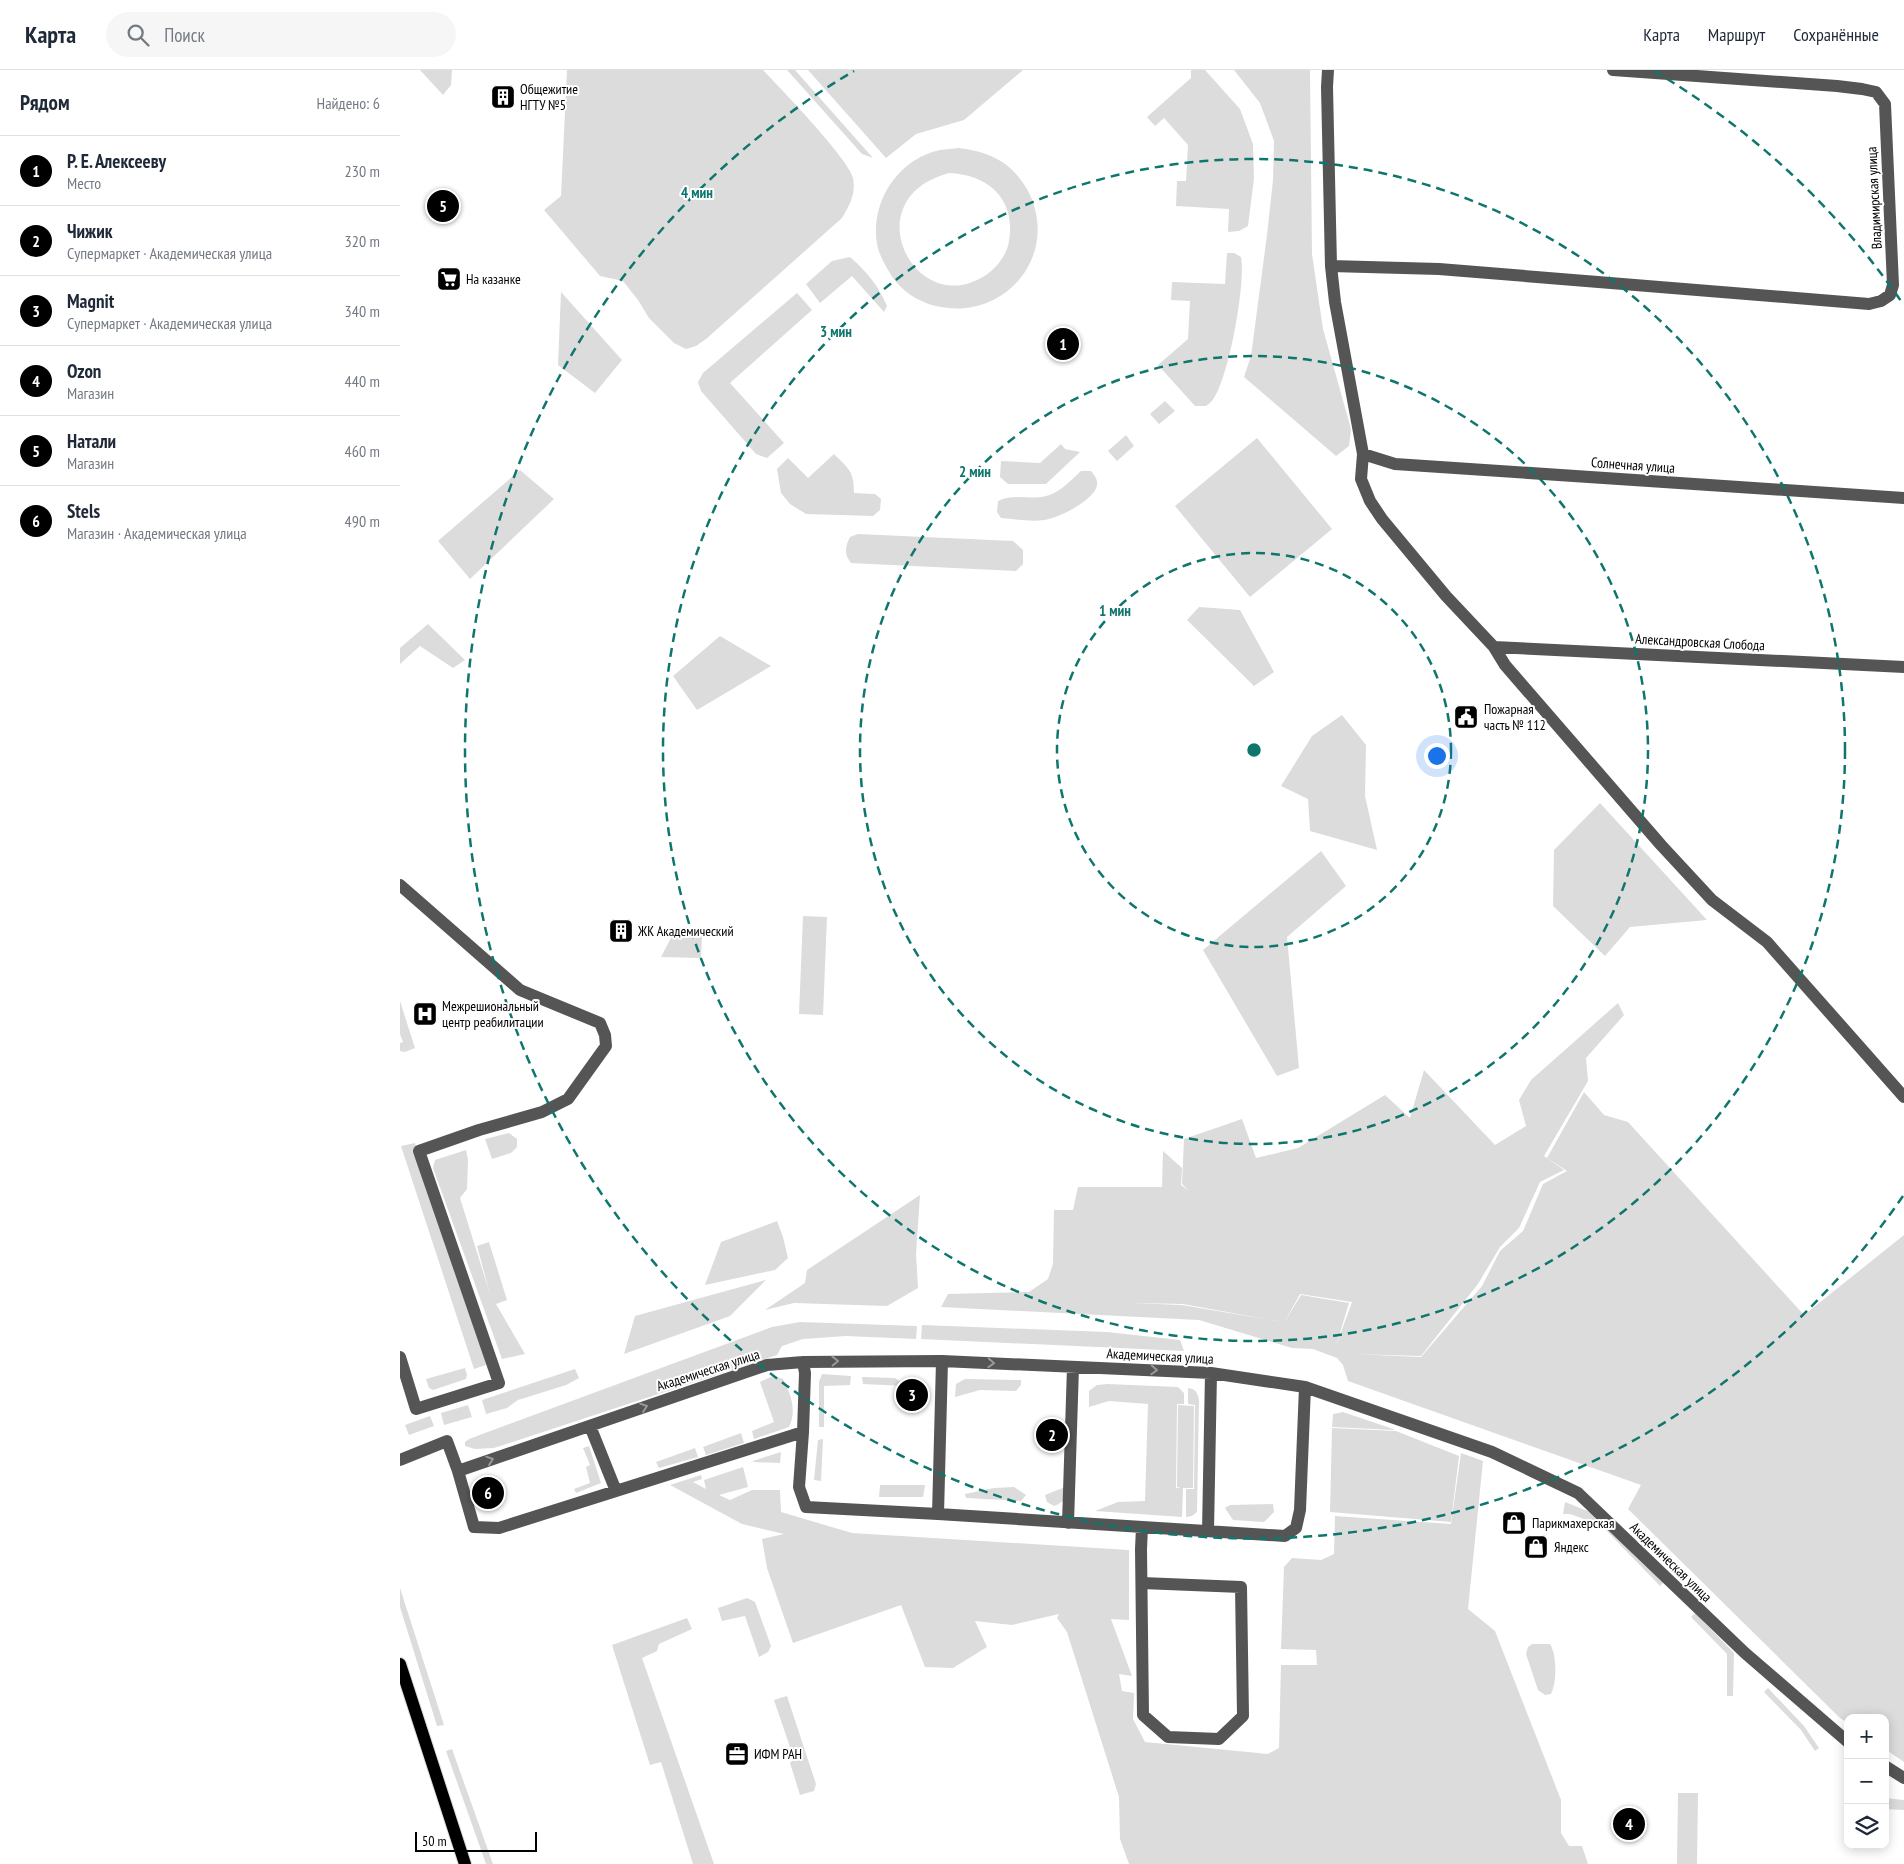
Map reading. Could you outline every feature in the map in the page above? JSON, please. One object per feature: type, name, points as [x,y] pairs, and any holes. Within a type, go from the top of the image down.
[{"type":"main road","points":[[400,1664],[466,1864]]},
{"type":"street","points":[[1328,70],[1330,266],[1363,454],[1361,479],[1370,501],[1382,519],[1446,596],[1494,647],[1505,665],[1661,845],[1712,900],[1767,942],[1904,1097]]},
{"type":"street","name":"Владимирская улица","points":[[1330,266],[1439,269],[1869,304],[1881,301],[1890,295],[1893,285],[1884,104],[1876,92],[1862,88],[1613,70]]},
{"type":"street","name":"Солнечная улица","points":[[1363,454],[1395,464],[1904,498]]},
{"type":"street","name":"Александровская Слобода","points":[[1494,647],[1904,666]]},
{"type":"street","points":[[400,885],[520,990],[600,1022],[605,1035],[606,1046],[568,1098],[542,1112],[479,1130],[419,1151],[499,1383],[416,1409],[400,1357]]},
{"type":"street","points":[[938,1514],[942,1361]]},
{"type":"street","name":"Академическая улица","points":[[458,1471],[767,1366],[803,1362],[942,1361],[1073,1366],[1211,1373],[1304,1387],[1492,1452],[1578,1492],[1745,1653],[1844,1739]]},
{"type":"street","points":[[803,1362],[805,1373],[799,1487],[806,1507],[1285,1536],[1296,1528],[1300,1510],[1304,1387]]},
{"type":"street","points":[[1068,1523],[1073,1366]]},
{"type":"street","points":[[1208,1531],[1211,1373]]},
{"type":"street","points":[[590,1426],[616,1491]]},
{"type":"street","points":[[400,1460],[447,1441],[458,1471],[474,1528],[499,1528],[802,1432]]},
{"type":"street","points":[[1142,1527],[1142,1583],[1143,1715],[1168,1737],[1218,1739],[1243,1716],[1241,1587],[1142,1583]]},
{"type":"street","points":[[1889,1769],[1904,1778]]},
{"type":"shaded area","points":[[420,70],[452,70],[451,85],[443,95]]},
{"type":"shaded area","points":[[567,70],[763,70],[827,140],[849,169],[853,178],[854,189],[848,208],[842,218],[706,339],[696,346],[686,349],[674,343],[649,318],[623,281],[600,276],[544,210],[561,196]]},
{"type":"shaded area","points":[[787,70],[795,70],[873,158],[862,154]]},
{"type":"shaded area","points":[[808,70],[1023,70],[964,120],[916,134],[886,158]]},
{"type":"shaded area","points":[[1191,70],[1205,70],[1240,109],[1253,144],[1254,178],[1248,226],[1239,231],[1228,232],[1229,209],[1176,206],[1177,181],[1186,181],[1188,145],[1164,118],[1155,126],[1147,117],[1191,78]]},
{"type":"shaded area","points":[[1234,70],[1310,70],[1312,254],[1323,329],[1351,429],[1349,446],[1336,456],[1244,377],[1251,356],[1267,235],[1273,180],[1274,141],[1260,103]]},
{"type":"shaded area","points":[[959,148],[987,154],[1011,168],[1029,193],[1037,217],[1037,240],[1031,261],[1019,280],[1003,294],[983,304],[961,308],[936,306],[923,302],[899,286],[881,256],[877,244],[876,228],[883,198],[890,185],[900,173],[911,163],[925,155],[940,150]],"holes":[[[949,173],[963,175],[987,184],[997,192],[1004,202],[1010,226],[1008,246],[1001,260],[986,275],[960,285],[937,283],[918,270],[905,251],[900,229],[904,207],[920,187]]]},
{"type":"shaded area","points":[[1227,253],[1234,253],[1241,257],[1241,287],[1235,329],[1220,387],[1214,398],[1206,406],[1195,406],[1158,365],[1188,339],[1190,301],[1171,300],[1172,282],[1225,284]]},
{"type":"shaded area","points":[[850,257],[876,285],[887,306],[884,312],[852,276],[820,303],[806,284],[832,261]]},
{"type":"shaded area","points":[[561,292],[622,360],[595,393],[558,365]]},
{"type":"shaded area","points":[[797,293],[812,310],[730,383],[784,443],[767,458],[756,454],[701,391],[698,382],[703,373]]},
{"type":"shaded area","points":[[1165,401],[1175,411],[1159,424],[1150,414]]},
{"type":"shaded area","points":[[1126,435],[1134,446],[1117,461],[1108,451]]},
{"type":"shaded area","points":[[1257,438],[1332,529],[1250,597],[1175,506]]},
{"type":"shaded area","points":[[1061,444],[1065,449],[1080,452],[1046,484],[1008,484],[1000,477],[1001,461],[1040,463]]},
{"type":"shaded area","points":[[834,454],[850,471],[854,493],[875,494],[881,499],[880,510],[873,516],[806,514],[790,504],[781,493],[777,469],[788,458],[808,478]]},
{"type":"shaded area","points":[[520,470],[554,499],[470,579],[438,541]]},
{"type":"shaded area","points":[[1081,471],[1091,471],[1097,483],[1095,491],[1090,497],[1067,512],[1051,519],[1033,521],[1001,518],[997,512],[998,501],[1009,498],[1053,494]]},
{"type":"shaded area","points":[[858,534],[1013,541],[1023,550],[1023,564],[1016,571],[851,563],[847,557],[846,547],[850,537]]},
{"type":"shaded area","points":[[1199,607],[1240,610],[1274,672],[1254,686],[1187,620]]},
{"type":"shaded area","points":[[428,624],[465,660],[453,668],[420,646],[400,664],[400,648]]},
{"type":"shaded area","points":[[720,636],[771,666],[697,710],[673,676]]},
{"type":"shaded area","points":[[1342,715],[1366,745],[1365,796],[1377,850],[1310,831],[1308,799],[1281,786],[1312,736]]},
{"type":"shaded area","points":[[1600,803],[1707,920],[1630,927],[1605,956],[1553,906],[1554,850]]},
{"type":"shaded area","points":[[1321,851],[1346,886],[1287,937],[1299,1068],[1277,1076],[1203,950]]},
{"type":"shaded area","points":[[803,916],[827,917],[823,1015],[799,1014]]},
{"type":"shaded area","points":[[673,934],[702,935],[701,958],[661,957]]},
{"type":"shaded area","points":[[400,1001],[415,1048],[405,1052],[400,1051],[400,1043],[403,1042],[400,1034]]},
{"type":"shaded area","points":[[1618,1003],[1624,1015],[1586,1058],[1588,1081],[1544,1156],[1564,1170],[1540,1182],[1519,1228],[1500,1247],[1478,1284],[1421,1356],[1353,1354],[1421,1357],[1482,1286],[1500,1251],[1523,1231],[1543,1184],[1567,1171],[1547,1158],[1584,1092],[1604,1115],[1628,1122],[1804,1315],[1904,1235],[1904,1762],[1889,1752],[1889,1714],[1844,1714],[1844,1720],[1840,1718],[1628,1509],[1641,1485],[1348,1381],[1343,1365],[1337,1358],[1313,1349],[1292,1348],[1199,1320],[941,1307],[948,1294],[1029,1292],[1048,1279],[1053,1264],[1054,1210],[1073,1210],[1078,1187],[1162,1187],[1163,1151],[1182,1168],[1181,1185],[1189,1191],[1182,1184],[1184,1139],[1242,1119],[1256,1158],[1298,1148],[1385,1095],[1410,1118],[1424,1070],[1495,1145],[1526,1126],[1519,1100],[1531,1080]],"holes":[[[1300,1294],[1352,1302],[1336,1346],[1349,1303],[1301,1295],[1284,1323]],[[1130,1303],[1183,1304],[1282,1322],[1182,1305]]]},
{"type":"shaded area","points":[[509,1133],[517,1139],[517,1147],[511,1153],[492,1159],[485,1139]]},
{"type":"shaded area","points":[[415,1143],[484,1351],[486,1365],[474,1369],[401,1146]]},
{"type":"shaded area","points":[[466,1150],[468,1160],[467,1189],[460,1198],[490,1294],[477,1246],[489,1242],[507,1300],[496,1304],[525,1354],[502,1359],[433,1168],[435,1160]]},
{"type":"shaded area","points":[[920,1195],[916,1254],[918,1288],[887,1306],[794,1303],[765,1310],[805,1283],[807,1270]]},
{"type":"shaded area","points":[[777,1221],[788,1258],[775,1270],[705,1285],[721,1242]]},
{"type":"shaded area","points":[[766,1280],[730,1316],[624,1354],[635,1316]]},
{"type":"shaded area","points":[[800,1322],[917,1326],[916,1339],[846,1336],[803,1339],[782,1346],[777,1355],[494,1448],[475,1449],[465,1446],[465,1442],[469,1439],[772,1327]]},
{"type":"shaded area","points":[[922,1325],[1107,1332],[1180,1340],[1184,1351],[921,1339]]},
{"type":"shaded area","points":[[465,1368],[466,1379],[433,1390],[429,1388],[426,1379]]},
{"type":"shaded area","points":[[575,1369],[579,1378],[566,1385],[518,1400],[507,1408],[486,1414],[482,1400]]},
{"type":"shaded area","points":[[822,1374],[851,1376],[850,1385],[824,1386],[824,1427],[819,1427],[819,1382]]},
{"type":"shaded area","points":[[773,1376],[783,1379],[792,1403],[793,1415],[789,1427],[754,1439],[752,1431],[774,1422],[760,1382]]},
{"type":"shaded area","points":[[862,1377],[895,1378],[906,1386],[863,1384]]},
{"type":"shaded area","points":[[965,1379],[1021,1380],[1021,1385],[1016,1391],[980,1390],[955,1397],[956,1384]]},
{"type":"shaded area","points":[[1097,1385],[1178,1387],[1184,1393],[1184,1404],[1177,1404],[1176,1488],[1181,1488],[1177,1487],[1178,1405],[1194,1406],[1193,1488],[1183,1488],[1182,1517],[1095,1511],[1118,1502],[1145,1501],[1148,1404],[1109,1401],[1089,1407],[1089,1391]]},
{"type":"shaded area","points":[[1188,1388],[1196,1391],[1199,1400],[1197,1512],[1192,1516],[1186,1517],[1186,1489],[1194,1489],[1195,1405],[1188,1404]]},
{"type":"shaded area","points":[[468,1405],[472,1417],[444,1425],[441,1413]]},
{"type":"shaded area","points":[[1343,1412],[1396,1430],[1332,1427],[1333,1414]]},
{"type":"shaded area","points":[[430,1416],[434,1426],[409,1435],[405,1425]]},
{"type":"shaded area","points":[[1332,1428],[1396,1431],[1459,1456],[1451,1522],[1330,1512]]},
{"type":"shaded area","points":[[741,1433],[744,1443],[706,1455],[703,1447]]},
{"type":"shaded area","points":[[823,1439],[821,1481],[814,1480],[818,1440]]},
{"type":"shaded area","points":[[589,1446],[601,1483],[576,1493],[574,1489],[590,1483],[586,1467],[590,1465],[583,1448]]},
{"type":"shaded area","points":[[695,1448],[698,1457],[659,1468],[656,1462]]},
{"type":"shaded area","points":[[781,1452],[780,1463],[753,1462],[753,1461]]},
{"type":"shaded area","points":[[1461,1453],[1483,1461],[1468,1609],[1495,1631],[1561,1800],[1561,1833],[1569,1846],[1582,1846],[1588,1864],[1129,1864],[1120,1839],[1119,1797],[1067,1632],[1057,1618],[1059,1614],[1012,1625],[975,1621],[987,1647],[953,1668],[925,1667],[901,1605],[793,1643],[767,1568],[762,1539],[784,1534],[742,1524],[670,1485],[701,1475],[702,1479],[693,1482],[706,1489],[704,1480],[743,1467],[748,1487],[719,1495],[730,1500],[752,1490],[780,1490],[781,1512],[852,1533],[1129,1550],[1129,1620],[1111,1619],[1132,1676],[1119,1674],[1122,1691],[1134,1693],[1133,1719],[1145,1742],[1268,1754],[1279,1748],[1281,1665],[1317,1665],[1316,1650],[1281,1649],[1284,1567],[1292,1558],[1321,1560],[1334,1554],[1335,1516],[1451,1524]]},
{"type":"shaded area","points":[[880,1485],[925,1485],[923,1497],[879,1497]]},
{"type":"shaded area","points":[[1070,1485],[1067,1495],[1061,1503],[1054,1506],[1047,1502],[1045,1495]]},
{"type":"shaded area","points":[[1014,1487],[1026,1495],[1021,1501],[966,1498],[965,1494],[994,1488]]},
{"type":"shaded area","points":[[1565,1502],[1595,1514],[1664,1582],[1660,1586],[1601,1525],[1570,1514],[1563,1514]]},
{"type":"shaded area","points":[[1273,1504],[1274,1512],[1264,1522],[1233,1520],[1225,1508],[1230,1505]]},
{"type":"shaded area","points":[[400,1588],[444,1725],[437,1726],[400,1607]]},
{"type":"shaded area","points":[[747,1598],[755,1602],[771,1646],[768,1652],[759,1657],[745,1616],[722,1621],[718,1608]]},
{"type":"shaded area","points":[[1695,1613],[1734,1653],[1733,1696],[1727,1696],[1727,1654],[1691,1617]]},
{"type":"shaded area","points":[[687,1618],[692,1629],[659,1644],[657,1651],[642,1658],[714,1864],[693,1864],[661,1762],[650,1765],[612,1645]]},
{"type":"shaded area","points":[[1532,1644],[1550,1644],[1552,1649],[1555,1669],[1551,1694],[1545,1695],[1538,1690],[1526,1654],[1528,1647]]},
{"type":"shaded area","points":[[1768,1688],[1804,1726],[1819,1748],[1815,1751],[1801,1730],[1764,1692]]},
{"type":"shaded area","points":[[787,1696],[816,1784],[814,1791],[800,1795],[790,1763],[794,1759],[774,1700]]},
{"type":"shaded area","points":[[452,1749],[493,1864],[486,1864],[446,1751]]},
{"type":"shaded area","points":[[1678,1793],[1698,1793],[1697,1864],[1677,1864]]},
{"type":"shaded area","points":[[1889,1798],[1904,1800],[1904,1810],[1889,1809]]},
{"type":"place","name":"Общежитие НГТУ №5","points":[[503,97]]},
{"type":"place","name":"Натали","points":[[443,206]]},
{"type":"place","name":"На казанке","points":[[449,279]]},
{"type":"place","name":"Р. Е. Алексееву","points":[[1063,344]]},
{"type":"place","name":"Пожарная часть № 112","points":[[1466,717]]},
{"type":"place","name":"ЖК Академический","points":[[621,931]]},
{"type":"place","name":"Межрешиональный центр реабилитации","points":[[425,1014]]},
{"type":"place","name":"Magnit","points":[[912,1395]]},
{"type":"place","name":"Чижик","points":[[1052,1435]]},
{"type":"place","name":"Stels","points":[[488,1493]]},
{"type":"place","name":"Парикмахерская","points":[[1514,1523]]},
{"type":"place","name":"Яндекс","points":[[1536,1547]]},
{"type":"place","name":"ИФМ РАН","points":[[737,1754]]},
{"type":"place","name":"Ozon","points":[[1629,1824]]}]
